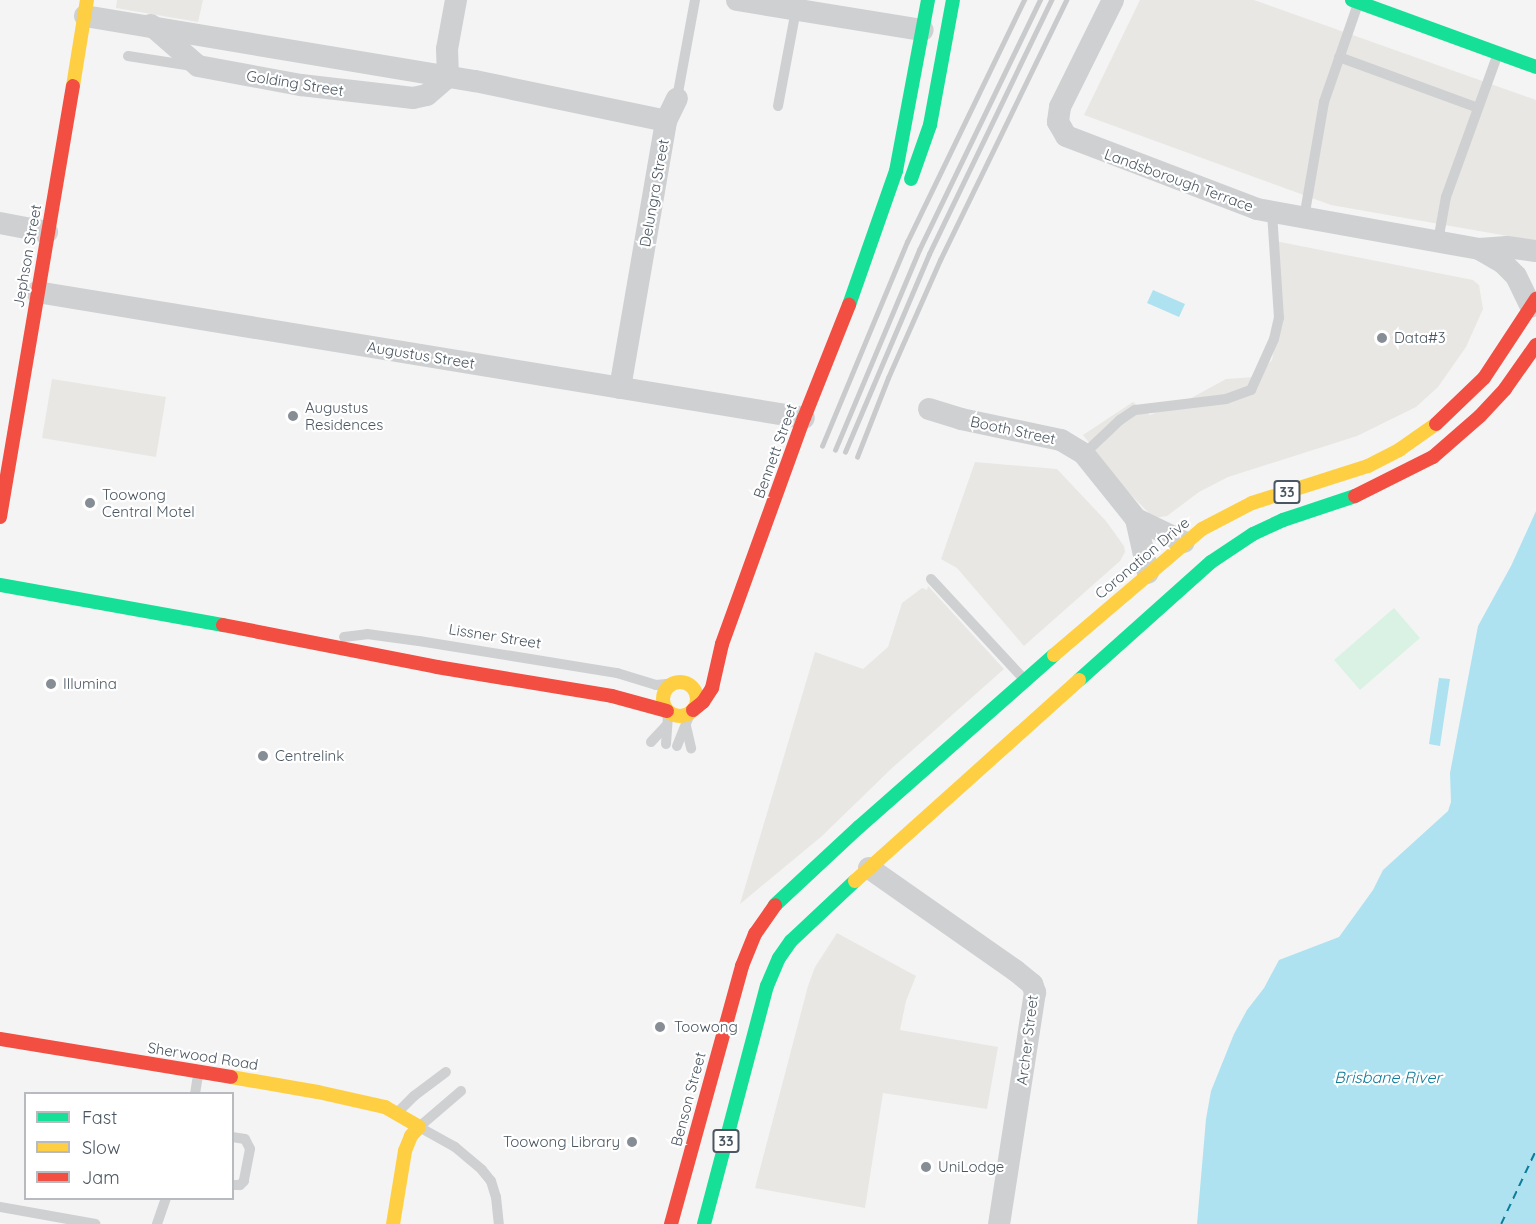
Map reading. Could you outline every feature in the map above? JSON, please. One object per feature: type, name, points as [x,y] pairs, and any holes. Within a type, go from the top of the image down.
[{"type":"main road","name":"Bennett Street","points":[[692,711],[703,702],[712,688],[722,644],[804,418],[862,271],[900,159],[928,0]]},
{"type":"main road","name":"Bennett Street","points":[[862,271],[904,192],[928,134],[954,0]]},
{"type":"main road","points":[[1355,1],[1536,67]]},
{"type":"main road","name":"Jephson Street","points":[[0,517],[86,8]]},
{"type":"main road","points":[[923,30],[947,33]]},
{"type":"main road","name":"Coronation Drive","points":[[843,842],[1148,573],[1202,529],[1252,503],[1368,466],[1424,434],[1448,415],[1484,378],[1533,303]]},
{"type":"main road","name":"33","points":[[704,1224],[771,974],[791,941],[869,867],[1211,562],[1253,534],[1283,520],[1362,494],[1433,457],[1459,437],[1493,403],[1536,345]]},
{"type":"main road","name":"Lissner Street","points":[[0,585],[446,668],[612,696],[668,715]]},
{"type":"main road","name":"Bennett Street","points":[[674,684],[700,671],[722,644]]},
{"type":"main road","points":[[674,684],[691,686],[696,693],[696,702],[692,711],[681,716],[668,715],[662,700],[674,684]]},
{"type":"main road","name":"Lissner Street","points":[[612,696],[638,694],[674,684]]},
{"type":"main road","name":"Benson Street","points":[[671,1224],[742,966],[755,934],[776,904],[843,842]]},
{"type":"main road","name":"Sherwood Road","points":[[0,1039],[367,1101],[394,1119],[419,1126]]},
{"type":"main road","points":[[393,1224],[402,1166],[409,1140],[419,1126]]},
{"type":"main road","points":[[402,1166],[410,1208]]},
{"type":"street","points":[[448,77],[447,49],[456,0]]},
{"type":"street","points":[[737,0],[923,30]]},
{"type":"street","name":"Landsborough Terrace","points":[[1113,0],[1060,107],[1058,122],[1060,130],[1073,141],[1242,205],[1479,249],[1507,247],[1536,251]]},
{"type":"street","name":"Golding Street","points":[[86,8],[151,25],[448,77],[666,122]]},
{"type":"street","name":"Golding Street","points":[[151,25],[195,65],[312,87],[397,98],[423,96],[448,77]]},
{"type":"street","name":"Delungra Street","points":[[620,388],[666,122],[676,98]]},
{"type":"street","points":[[0,223],[48,232]]},
{"type":"street","name":"Landsborough Terrace","points":[[1479,249],[1503,263],[1516,276],[1533,303]]},
{"type":"street","name":"Augustus Street","points":[[37,292],[804,418]]},
{"type":"street","name":"Booth Street","points":[[929,409],[961,419],[1061,440],[1084,454],[1136,519],[1146,554],[1148,573]]},
{"type":"street","name":"Booth Street","points":[[1136,519],[1184,542]]},
{"type":"street","name":"Archer Street","points":[[869,867],[1016,971],[1032,984],[1035,992],[999,1224]]},
{"type":"lane","name":"Delungra Street","points":[[676,98],[695,0]]},
{"type":"lane","points":[[1304,218],[1324,102],[1355,1]]},
{"type":"lane","points":[[778,106],[796,10]]},
{"type":"lane","points":[[1438,242],[1446,197],[1498,54]]},
{"type":"lane","points":[[128,56],[201,67]]},
{"type":"lane","points":[[1339,57],[1478,108]]},
{"type":"lane","points":[[1084,454],[1120,420],[1135,410],[1226,399],[1251,390],[1274,339],[1279,318],[1272,212]]},
{"type":"lane","points":[[931,579],[1026,682]]},
{"type":"lane","name":"Lissner Street","points":[[308,641],[362,634],[376,635],[617,673],[656,685],[674,684]]},
{"type":"lane","points":[[668,715],[671,745],[686,726],[692,711]]},
{"type":"lane","points":[[651,742],[668,715]]},
{"type":"lane","points":[[686,726],[691,748]]},
{"type":"lane","points":[[195,1092],[198,1072]]},
{"type":"lane","points":[[394,1119],[408,1101],[446,1072]]},
{"type":"lane","points":[[419,1126],[461,1091]]},
{"type":"lane","name":"Sherwood Road","points":[[419,1126],[455,1147],[491,1180],[496,1197],[499,1224]]},
{"type":"lane","points":[[234,1137],[245,1139],[250,1149],[244,1181],[240,1185],[234,1185]]},
{"type":"lane","points":[[157,1224],[165,1200]]},
{"type":"lane","points":[[0,1207],[95,1224]]},
{"type":"shaded area","points":[[117,0],[203,0],[198,22],[116,8]]},
{"type":"shaded area","points":[[1140,0],[1254,0],[1536,100],[1536,241],[1331,205],[1084,115]]},
{"type":"shaded area","points":[[1270,240],[1473,280],[1479,285],[1483,309],[1466,347],[1438,387],[1416,407],[1357,436],[1228,477],[1199,492],[1167,516],[1154,518],[1123,487],[1083,435],[1133,402],[1150,415],[1184,402],[1226,379],[1255,377],[1272,360],[1277,334]]},
{"type":"shaded area","points":[[52,379],[166,397],[156,457],[42,438]]},
{"type":"shaded area","points":[[975,462],[1057,469],[1106,521],[1124,546],[1125,552],[1120,561],[1024,646],[957,568],[941,559]]},
{"type":"shaded area","points":[[928,586],[1004,669],[891,769],[822,836],[740,904],[815,652],[863,669],[888,647],[902,603],[922,588],[927,590]]},
{"type":"shaded area","points":[[837,933],[916,976],[906,1001],[900,1030],[998,1047],[987,1109],[883,1093],[865,1208],[755,1188],[808,986],[815,967]]},
{"type":"green space","points":[[1394,608],[1420,638],[1360,690],[1334,660]]},
{"type":"water","points":[[1153,290],[1185,304],[1179,317],[1147,303]]},
{"type":"water","name":"Brisbane River","points":[[1536,511],[1536,1224],[1197,1224],[1206,1119],[1211,1091],[1234,1034],[1247,1010],[1264,988],[1279,960],[1339,937],[1373,890],[1383,870],[1448,811],[1451,802],[1450,773],[1478,626],[1511,566]]},
{"type":"water","points":[[1439,678],[1450,679],[1440,746],[1429,744]]},
{"type":"ferry route","points":[[1501,1224],[1536,1150]]},
{"type":"railway","points":[[822,446],[907,242],[1024,0]]},
{"type":"railway","points":[[835,450],[919,250],[1040,0]]},
{"type":"railway","points":[[845,452],[929,254],[1051,0]]},
{"type":"railway","points":[[857,457],[888,378],[940,260],[1066,0]]},
{"type":"traffic: fast","points":[[849,305],[896,171],[928,0]]},
{"type":"traffic: fast","points":[[911,179],[930,125],[953,0]]},
{"type":"traffic: fast","points":[[1352,0],[1536,67]]},
{"type":"traffic: fast","points":[[1079,680],[1211,562],[1253,534],[1283,520],[1355,496]]},
{"type":"traffic: fast","points":[[0,585],[223,625]]},
{"type":"traffic: fast","points":[[775,905],[859,827],[1054,655]]},
{"type":"traffic: fast","points":[[704,1224],[767,986],[779,958],[791,941],[855,881]]},
{"type":"traffic: slow","points":[[73,86],[87,0]]},
{"type":"traffic: slow","points":[[1054,655],[1202,529],[1252,503],[1368,466],[1399,450],[1436,424]]},
{"type":"traffic: slow","points":[[855,881],[1079,680]]},
{"type":"traffic: slow","points":[[680,682],[692,687],[697,699],[692,711],[680,716],[668,711],[663,699],[668,687],[680,682]]},
{"type":"traffic: slow","points":[[231,1077],[318,1092],[385,1107],[419,1127],[411,1136],[405,1151],[393,1224]]},
{"type":"traffic: jam","points":[[0,517],[73,86]]},
{"type":"traffic: jam","points":[[1436,424],[1484,378],[1536,299]]},
{"type":"traffic: jam","points":[[693,710],[703,702],[712,688],[722,644],[804,418],[849,305]]},
{"type":"traffic: jam","points":[[1355,496],[1433,457],[1480,416],[1505,389],[1536,345]]},
{"type":"traffic: jam","points":[[223,625],[437,667],[612,696],[667,711]]},
{"type":"traffic: jam","points":[[671,1224],[742,966],[755,934],[775,905]]},
{"type":"traffic: jam","points":[[0,1039],[231,1077]]},
{"type":"place","name":"Data#3","points":[[1382,338]]},
{"type":"place","name":"Augustus Residences","points":[[293,416]]},
{"type":"place","name":"Toowong Central Motel","points":[[90,503]]},
{"type":"place","name":"Illumina","points":[[51,684]]},
{"type":"place","name":"Centrelink","points":[[263,756]]},
{"type":"place","name":"Toowong","points":[[660,1027]]},
{"type":"place","name":"Toowong Library","points":[[632,1142]]},
{"type":"place","name":"UniLodge","points":[[926,1167]]}]
